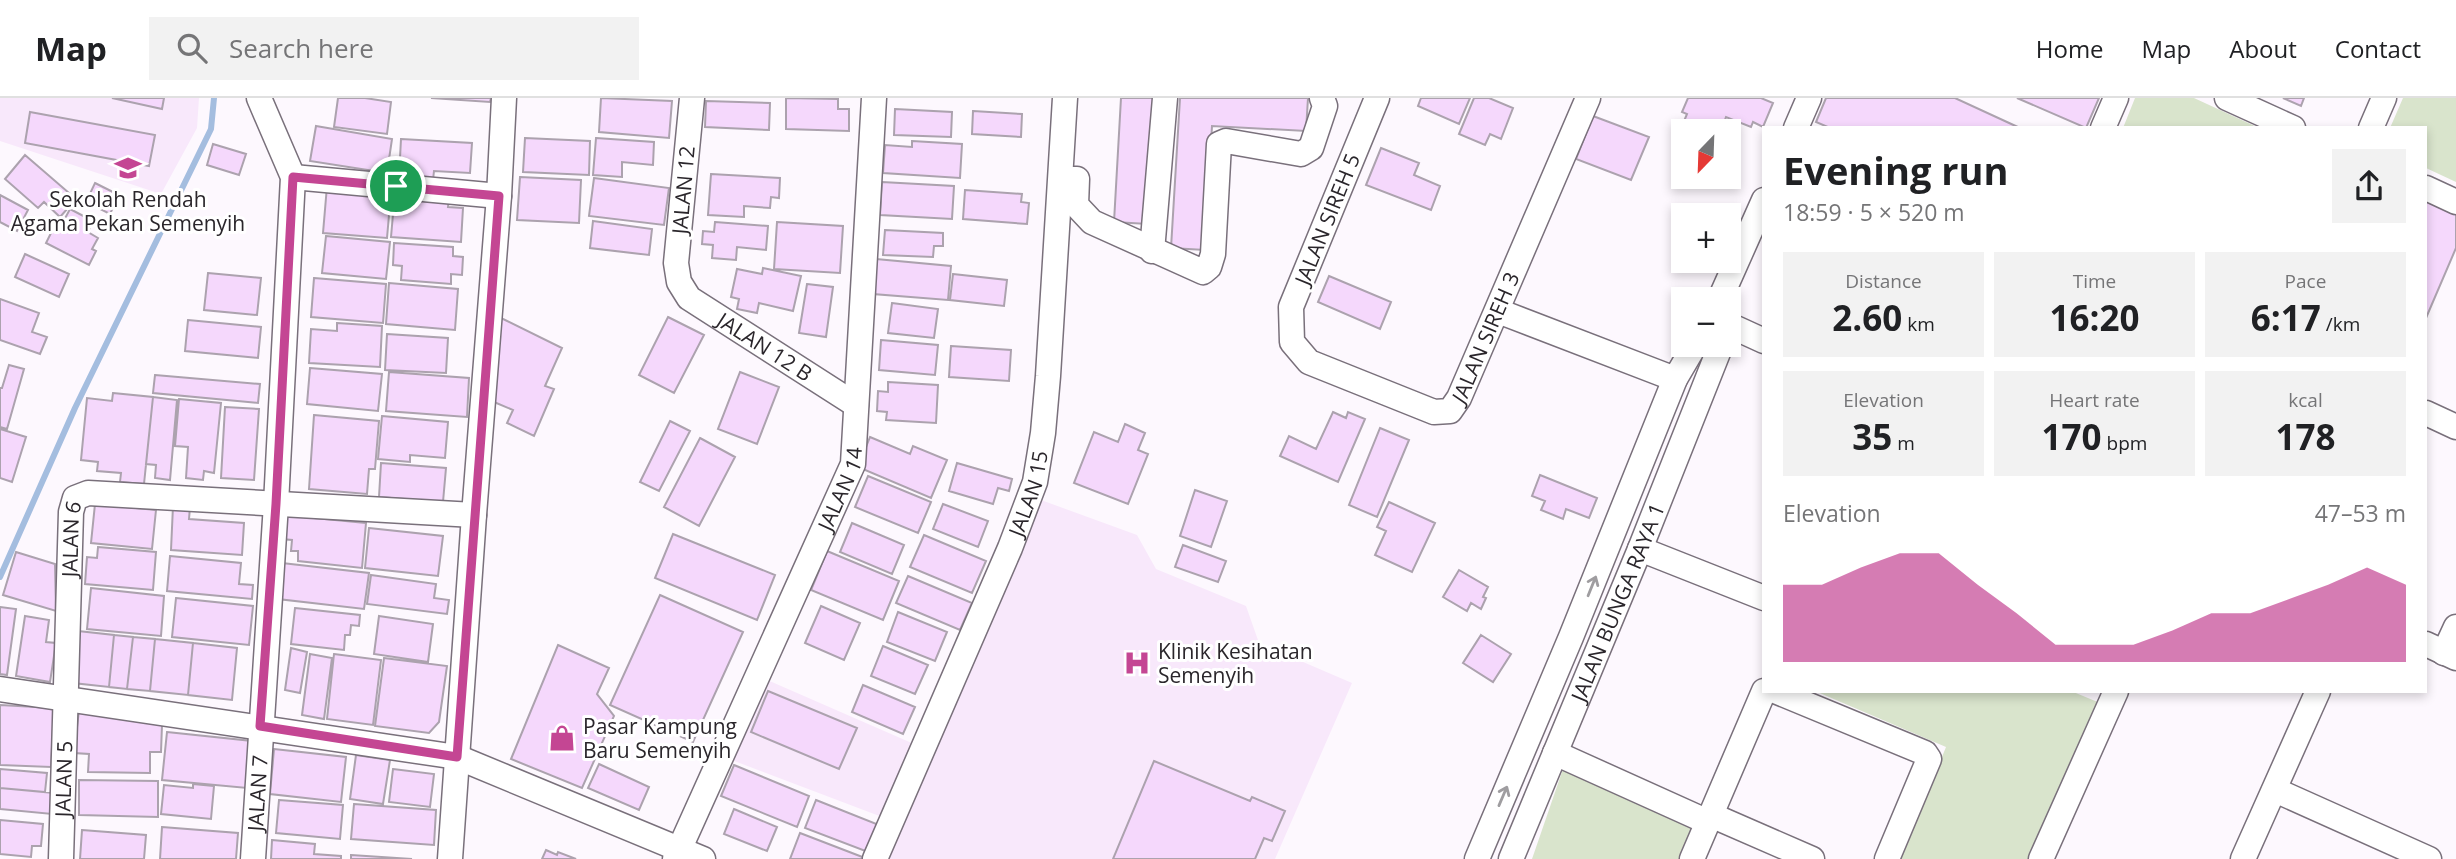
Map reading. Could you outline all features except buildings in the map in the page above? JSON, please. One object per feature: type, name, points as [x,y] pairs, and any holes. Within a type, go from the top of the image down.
[{"type":"street","points":[[259,98],[293,177],[499,196]]},
{"type":"street","points":[[450,859],[504,98]]},
{"type":"street","name":"JALAN 12","points":[[679,282],[676,263],[692,98]]},
{"type":"street","name":"JALAN 14","points":[[677,854],[853,464],[874,98]]},
{"type":"street","name":"JALAN 15","points":[[875,859],[1010,548],[1035,482],[1043,433],[1065,98]]},
{"type":"street","points":[[1152,251],[1165,98]]},
{"type":"street","points":[[1061,179],[1077,179],[1076,205],[1092,222],[1203,272],[1209,267],[1213,254],[1219,144],[1226,141],[1301,154],[1311,148],[1325,106],[1322,98]]},
{"type":"street","name":"JALAN SIREH 5","points":[[1292,342],[1291,307],[1377,98]]},
{"type":"street","name":"JALAN SIREH 3","points":[[1292,342],[1310,362],[1434,412],[1450,411],[1459,398],[1498,311],[1588,98]]},
{"type":"street","points":[[1797,126],[1809,98]]},
{"type":"street","points":[[2104,126],[2116,98]]},
{"type":"street","points":[[2227,98],[2289,126]]},
{"type":"street","points":[[2372,126],[2384,98]]},
{"type":"street","name":"JALAN 7","points":[[253,859],[276,504],[293,177]]},
{"type":"street","points":[[2427,188],[2456,202]]},
{"type":"street","points":[[1725,287],[1762,204]]},
{"type":"street","name":"JALAN 12 B","points":[[679,282],[689,298],[856,405]]},
{"type":"street","points":[[1498,311],[1675,379]]},
{"type":"street","points":[[1741,330],[1762,340]]},
{"type":"street","points":[[1480,858],[1675,379],[1688,357]]},
{"type":"street","name":"JALAN BUNGA RAYA 1","points":[[1511,859],[1716,357]]},
{"type":"street","points":[[2427,413],[2456,427]]},
{"type":"street","name":"JALAN 6","points":[[64,698],[71,512],[75,498],[88,493],[276,504]]},
{"type":"street","points":[[276,504],[474,515]]},
{"type":"street","points":[[1640,549],[1762,597]]},
{"type":"street","points":[[2442,652],[2456,627]]},
{"type":"street","points":[[0,689],[457,757],[677,854],[703,859]]},
{"type":"street","points":[[1692,859],[1763,693]]},
{"type":"street","points":[[1780,693],[1925,753],[1929,759],[1887,859]]},
{"type":"street","points":[[2041,859],[2110,693]]},
{"type":"street","points":[[2243,859],[2317,693]]},
{"type":"street","name":"JALAN 5","points":[[61,859],[64,698]]},
{"type":"street","points":[[1555,753],[1709,819],[1812,859]]},
{"type":"street","points":[[2275,790],[2429,859]]},
{"type":"shaded area","name":"Sekolah Rendah Agama Pekan Semenyih","points":[[0,98],[199,98],[197,128],[161,194],[0,141]]},
{"type":"shaded area","name":"Klinik Kesihatan Semenyih","points":[[1041,500],[1137,535],[1156,569],[1246,606],[1259,643],[1352,683],[1275,859],[885,859]]},
{"type":"shaded area","points":[[765,679],[914,744],[882,817],[729,759]]},
{"type":"green space","points":[[2135,98],[2194,98],[2255,126],[2124,126]]},
{"type":"green space","points":[[2403,98],[2456,98],[2456,182],[2427,168],[2427,126],[2391,126]]},
{"type":"green space","points":[[1820,693],[2076,693],[2100,703],[2029,859],[1901,859],[1946,747]]},
{"type":"green space","points":[[1563,769],[1695,827],[1680,859],[1532,859]]},
{"type":"waterway","points":[[0,577],[75,408],[211,129],[214,98]]},
{"type":"place","name":"Sekolah Rendah Agama Pekan Semenyih","points":[[128,168]]},
{"type":"place","name":"Klinik Kesihatan Semenyih","points":[[1137,663]]},
{"type":"place","name":"Pasar Kampung Baru Semenyih","points":[[562,738]]},
{"type":"route","points":[[293,177],[396,186],[499,196],[457,757],[260,726],[276,504],[293,177]]}]
